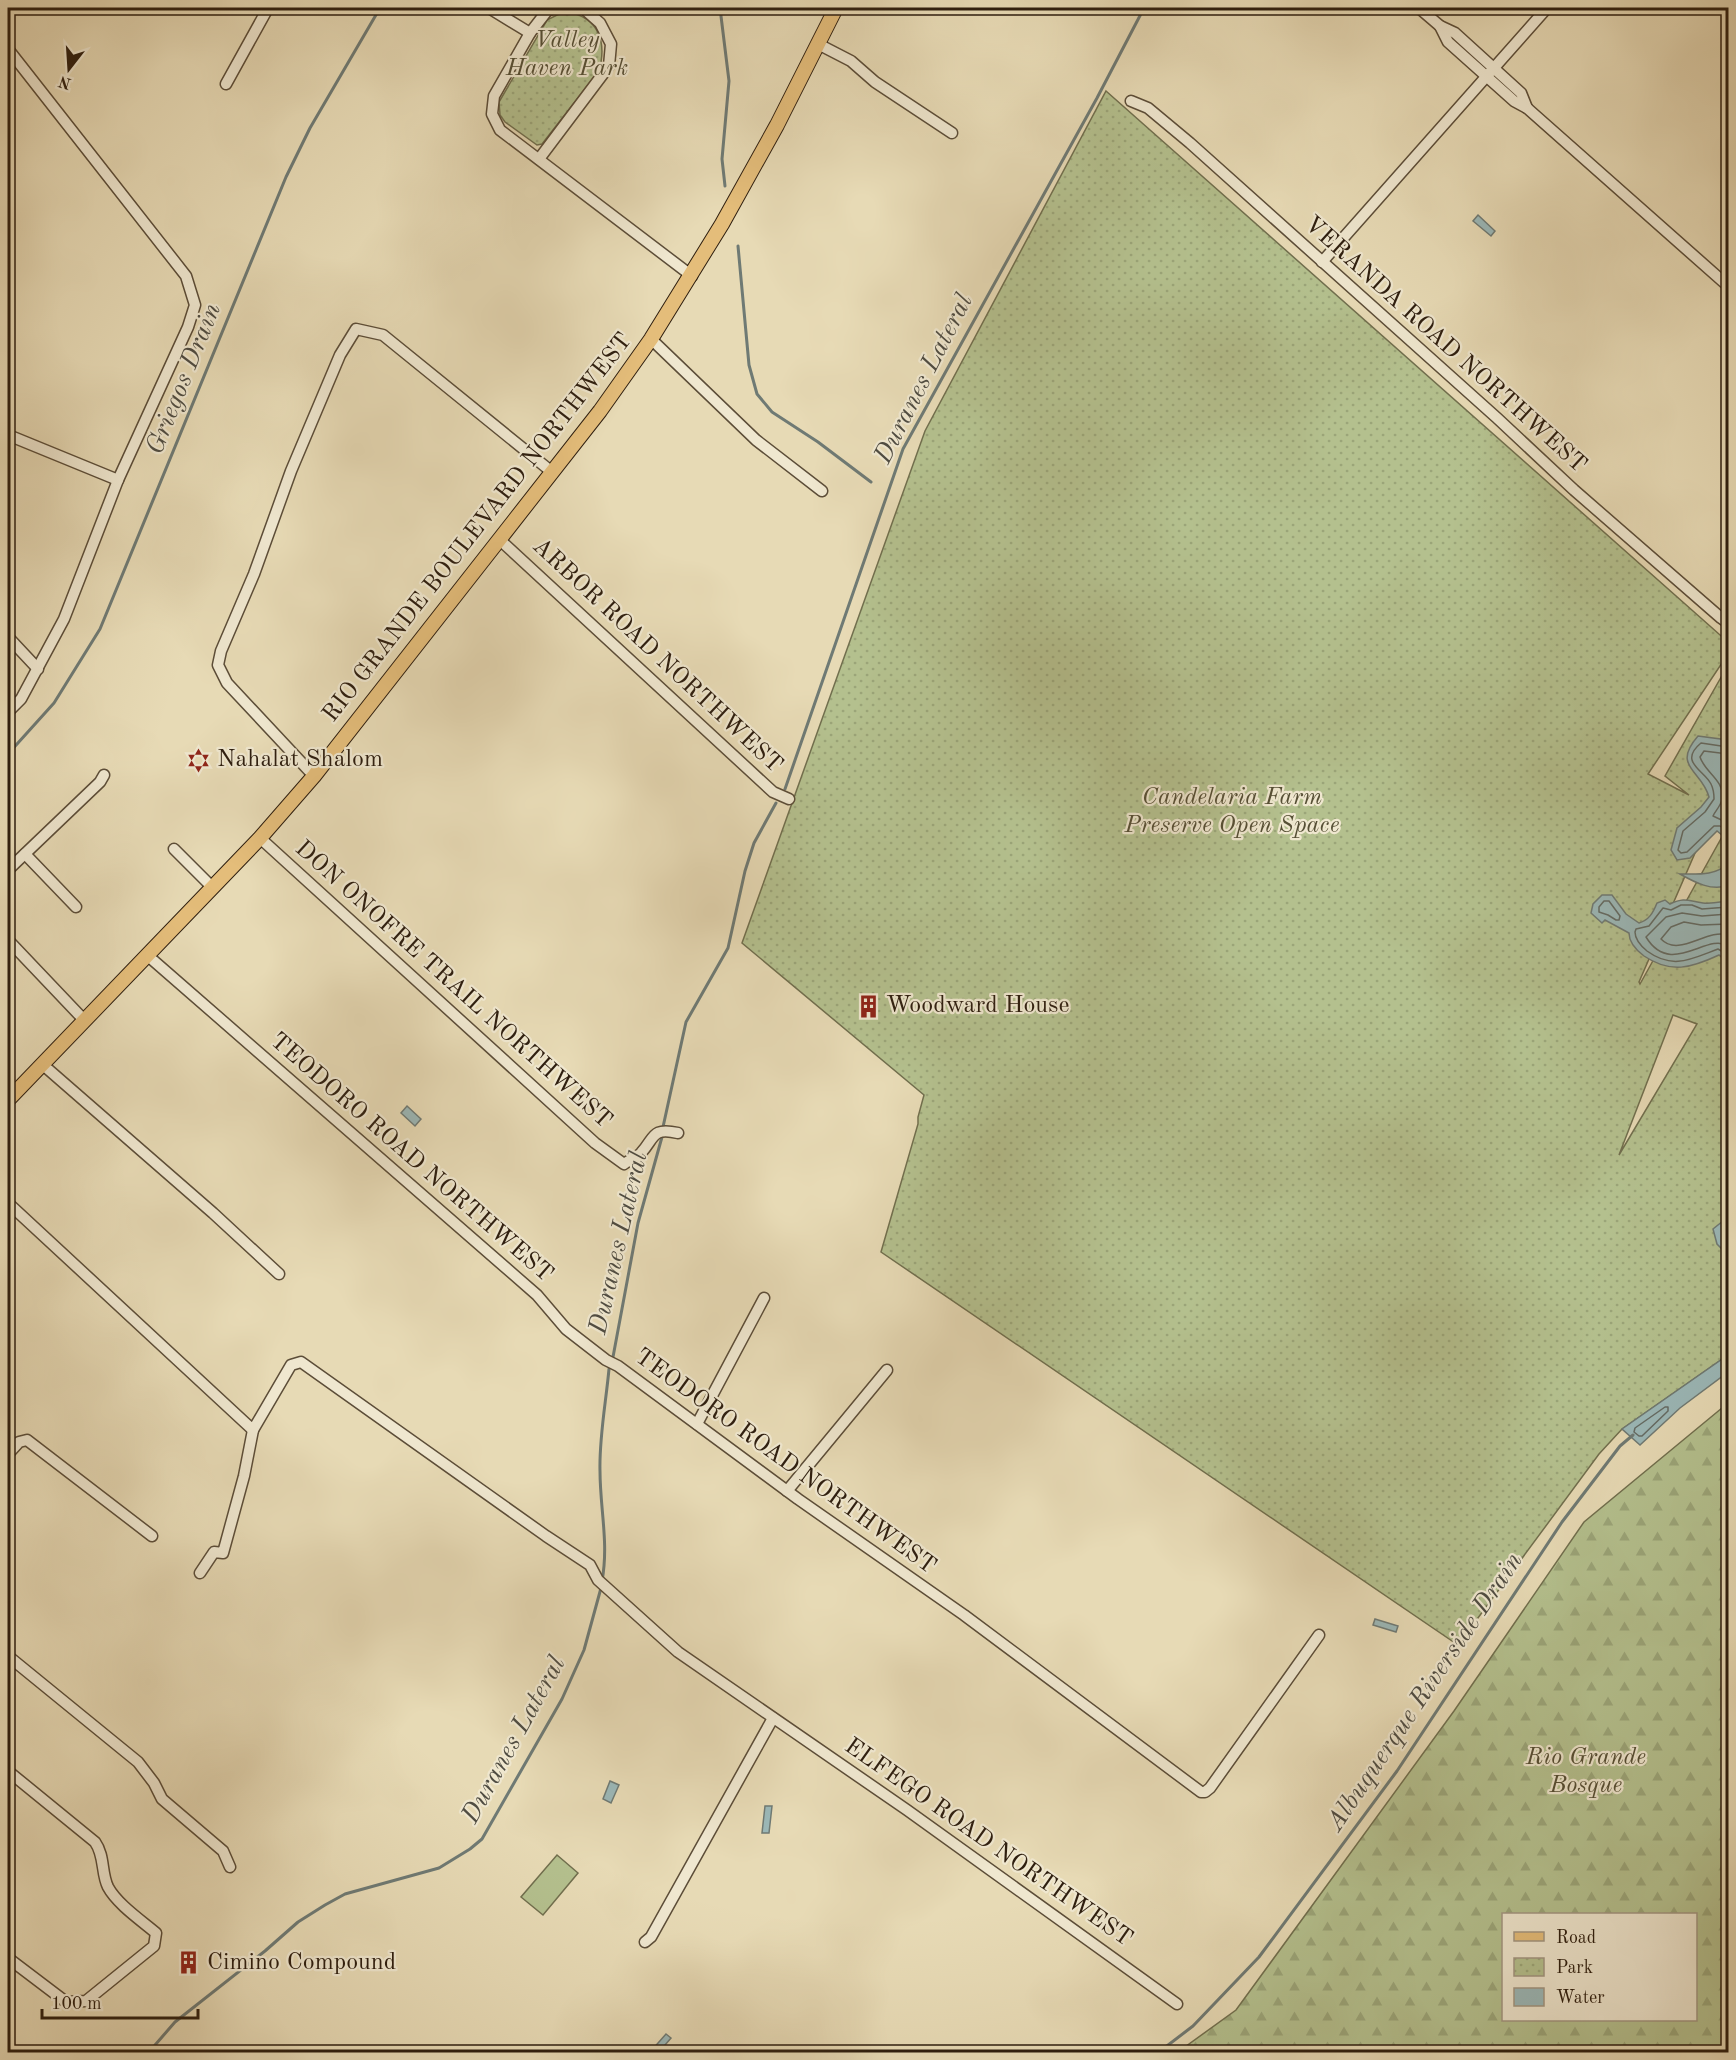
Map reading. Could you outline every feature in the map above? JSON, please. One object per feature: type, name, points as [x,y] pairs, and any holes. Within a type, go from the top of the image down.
[{"type":"main road","name":"RIO GRANDE BOULEVARD NORTHWEST","points":[[8,1100],[260,838],[314,776],[600,411],[692,276],[777,125],[836,8]]},
{"type":"street","points":[[226,84],[268,8]]},
{"type":"street","points":[[489,8],[530,33]]},
{"type":"street","points":[[555,8],[547,11],[530,33],[494,96],[492,114],[500,130],[692,276]]},
{"type":"street","points":[[539,159],[609,66],[611,44],[600,23],[583,8]]},
{"type":"street","points":[[1419,8],[1440,26],[1455,33],[1490,73],[1521,93],[1527,108],[1728,286]]},
{"type":"street","points":[[1322,262],[1547,8]]},
{"type":"street","points":[[818,44],[851,61],[875,82],[952,133]]},
{"type":"street","points":[[8,49],[186,276],[195,305],[188,327],[118,480],[64,619],[21,699],[8,712]]},
{"type":"street","name":"VERANDA ROAD NORTHWEST","points":[[1131,101],[1149,108],[1497,418],[1574,490],[1728,623]]},
{"type":"street","points":[[314,776],[226,683],[218,665],[291,471],[340,355],[356,329],[383,335],[552,472]]},
{"type":"street","points":[[651,339],[756,440],[822,491]]},
{"type":"street","points":[[8,435],[118,480]]},
{"type":"street","name":"ARBOR ROAD NORTHWEST","points":[[500,540],[773,792],[789,799]]},
{"type":"street","points":[[8,637],[38,669]]},
{"type":"street","points":[[8,870],[100,782],[104,775]]},
{"type":"street","name":"DON ONOFRE TRAIL NORTHWEST","points":[[260,838],[595,1143],[624,1164],[640,1154],[650,1138],[663,1132],[678,1133]]},
{"type":"street","points":[[174,849],[212,887]]},
{"type":"street","points":[[25,854],[76,907]]},
{"type":"street","points":[[8,940],[84,1020]]},
{"type":"street","name":"TEODORO ROAD NORTHWEST","points":[[147,955],[537,1295],[566,1329],[787,1491],[964,1615],[1201,1792],[1210,1788],[1319,1635]]},
{"type":"street","points":[[42,1064],[213,1213],[279,1274]]},
{"type":"street","points":[[8,1203],[254,1430],[223,1553],[214,1552],[200,1573]]},
{"type":"street","points":[[697,1424],[764,1298]]},
{"type":"street","name":"ELFEGO ROAD NORTHWEST","points":[[254,1430],[291,1365],[301,1362],[590,1566],[602,1583],[678,1652],[907,1810],[1178,2004]]},
{"type":"street","points":[[787,1491],[887,1370]]},
{"type":"street","points":[[8,1454],[19,1442],[27,1440],[152,1536]]},
{"type":"street","points":[[8,1656],[138,1762],[154,1783],[162,1799],[223,1851],[230,1867]]},
{"type":"street","points":[[645,1942],[651,1937],[773,1718]]},
{"type":"street","points":[[8,1772],[95,1842],[101,1850],[108,1887],[124,1906],[156,1933],[154,1946],[86,2001],[66,2002],[8,1958]]},
{"type":"green space","name":"Valley Haven Park","points":[[568,12],[587,20],[598,33],[602,50],[599,71],[542,144],[537,145],[505,122],[500,115],[499,102],[547,20]]},
{"type":"green space","name":"Candelaria Farm Preserve Open Space","points":[[1106,91],[1728,642],[1728,654],[1648,774],[1689,795],[1665,776],[1728,665],[1728,826],[1728,1355],[1622,1429],[1599,1454],[1458,1645],[881,1252],[918,1124],[924,1095],[742,943],[925,431]],"holes":[[[1712,814],[1728,826],[1640,984],[1639,982]],[[1673,1015],[1697,1024],[1619,1155]]]},
{"type":"green space","name":"Rio Grande Bosque","points":[[1728,1403],[1728,2052],[1178,2052],[1236,2010],[1454,1711],[1584,1522]]},
{"type":"green space","points":[[557,1855],[578,1873],[543,1915],[521,1897]]},
{"type":"water","points":[[1478,215],[1495,231],[1491,236],[1473,221]]},
{"type":"water","points":[[1698,736],[1728,740],[1728,840],[1717,831],[1690,858],[1677,860],[1671,850],[1677,828],[1709,797],[1701,780],[1688,762],[1687,755],[1690,746]]},
{"type":"water","points":[[1728,863],[1728,885],[1722,887],[1710,887],[1680,874],[1712,872]]},
{"type":"water","points":[[1602,895],[1612,895],[1626,914],[1639,923],[1650,916],[1657,903],[1665,900],[1670,904],[1683,900],[1706,903],[1728,901],[1728,963],[1719,955],[1681,967],[1654,962],[1636,948],[1630,940],[1629,933],[1605,920],[1602,923],[1591,913],[1593,904]]},
{"type":"water","points":[[407,1106],[421,1119],[415,1126],[401,1113]]},
{"type":"water","points":[[1728,1217],[1728,1255],[1717,1244],[1713,1229]]},
{"type":"water","points":[[1728,1355],[1728,1372],[1680,1408],[1640,1445],[1622,1429]]},
{"type":"water","points":[[1375,1619],[1398,1626],[1396,1632],[1373,1625]]},
{"type":"water","points":[[610,1781],[619,1785],[611,1803],[603,1799]]},
{"type":"water","points":[[765,1806],[772,1806],[769,1833],[762,1833]]},
{"type":"water","points":[[666,2034],[671,2038],[659,2052],[651,2051]]},
{"type":"waterway","name":"Griegos Drain","points":[[8,754],[54,703],[100,629],[286,177],[310,128],[380,8]]},
{"type":"waterway","points":[[720,8],[729,81],[722,159],[725,186]]},
{"type":"waterway","name":"Duranes Lateral","points":[[785,789],[903,449],[1097,98],[1144,8]]},
{"type":"waterway","points":[[738,246],[749,365],[757,394],[772,412],[818,442],[871,482]]},
{"type":"waterway","name":"Duranes Lateral","points":[[663,1127],[686,1022],[728,948],[745,871],[754,843],[776,803]]},
{"type":"waterway","name":"Duranes Lateral","points":[[613,1357],[638,1223],[662,1137]]},
{"type":"waterway","name":"Duranes Lateral","points":[[602,1581],[605,1553],[600,1458],[609,1369]]},
{"type":"waterway","name":"Albuquerque Riverside Drain","points":[[1159,2052],[1193,2026],[1259,1957],[1397,1771],[1562,1522],[1620,1446],[1633,1435]]},
{"type":"waterway","name":"Duranes Lateral","points":[[149,2052],[175,2022],[298,1922],[345,1894],[439,1868],[482,1839],[562,1699],[584,1650],[601,1588]]},
{"type":"place","name":"Nahalat Shalom","points":[[199,760]]},
{"type":"place","name":"Woodward House","points":[[868,1006]]},
{"type":"place","name":"Cimino Compound","points":[[189,1963]]}]
